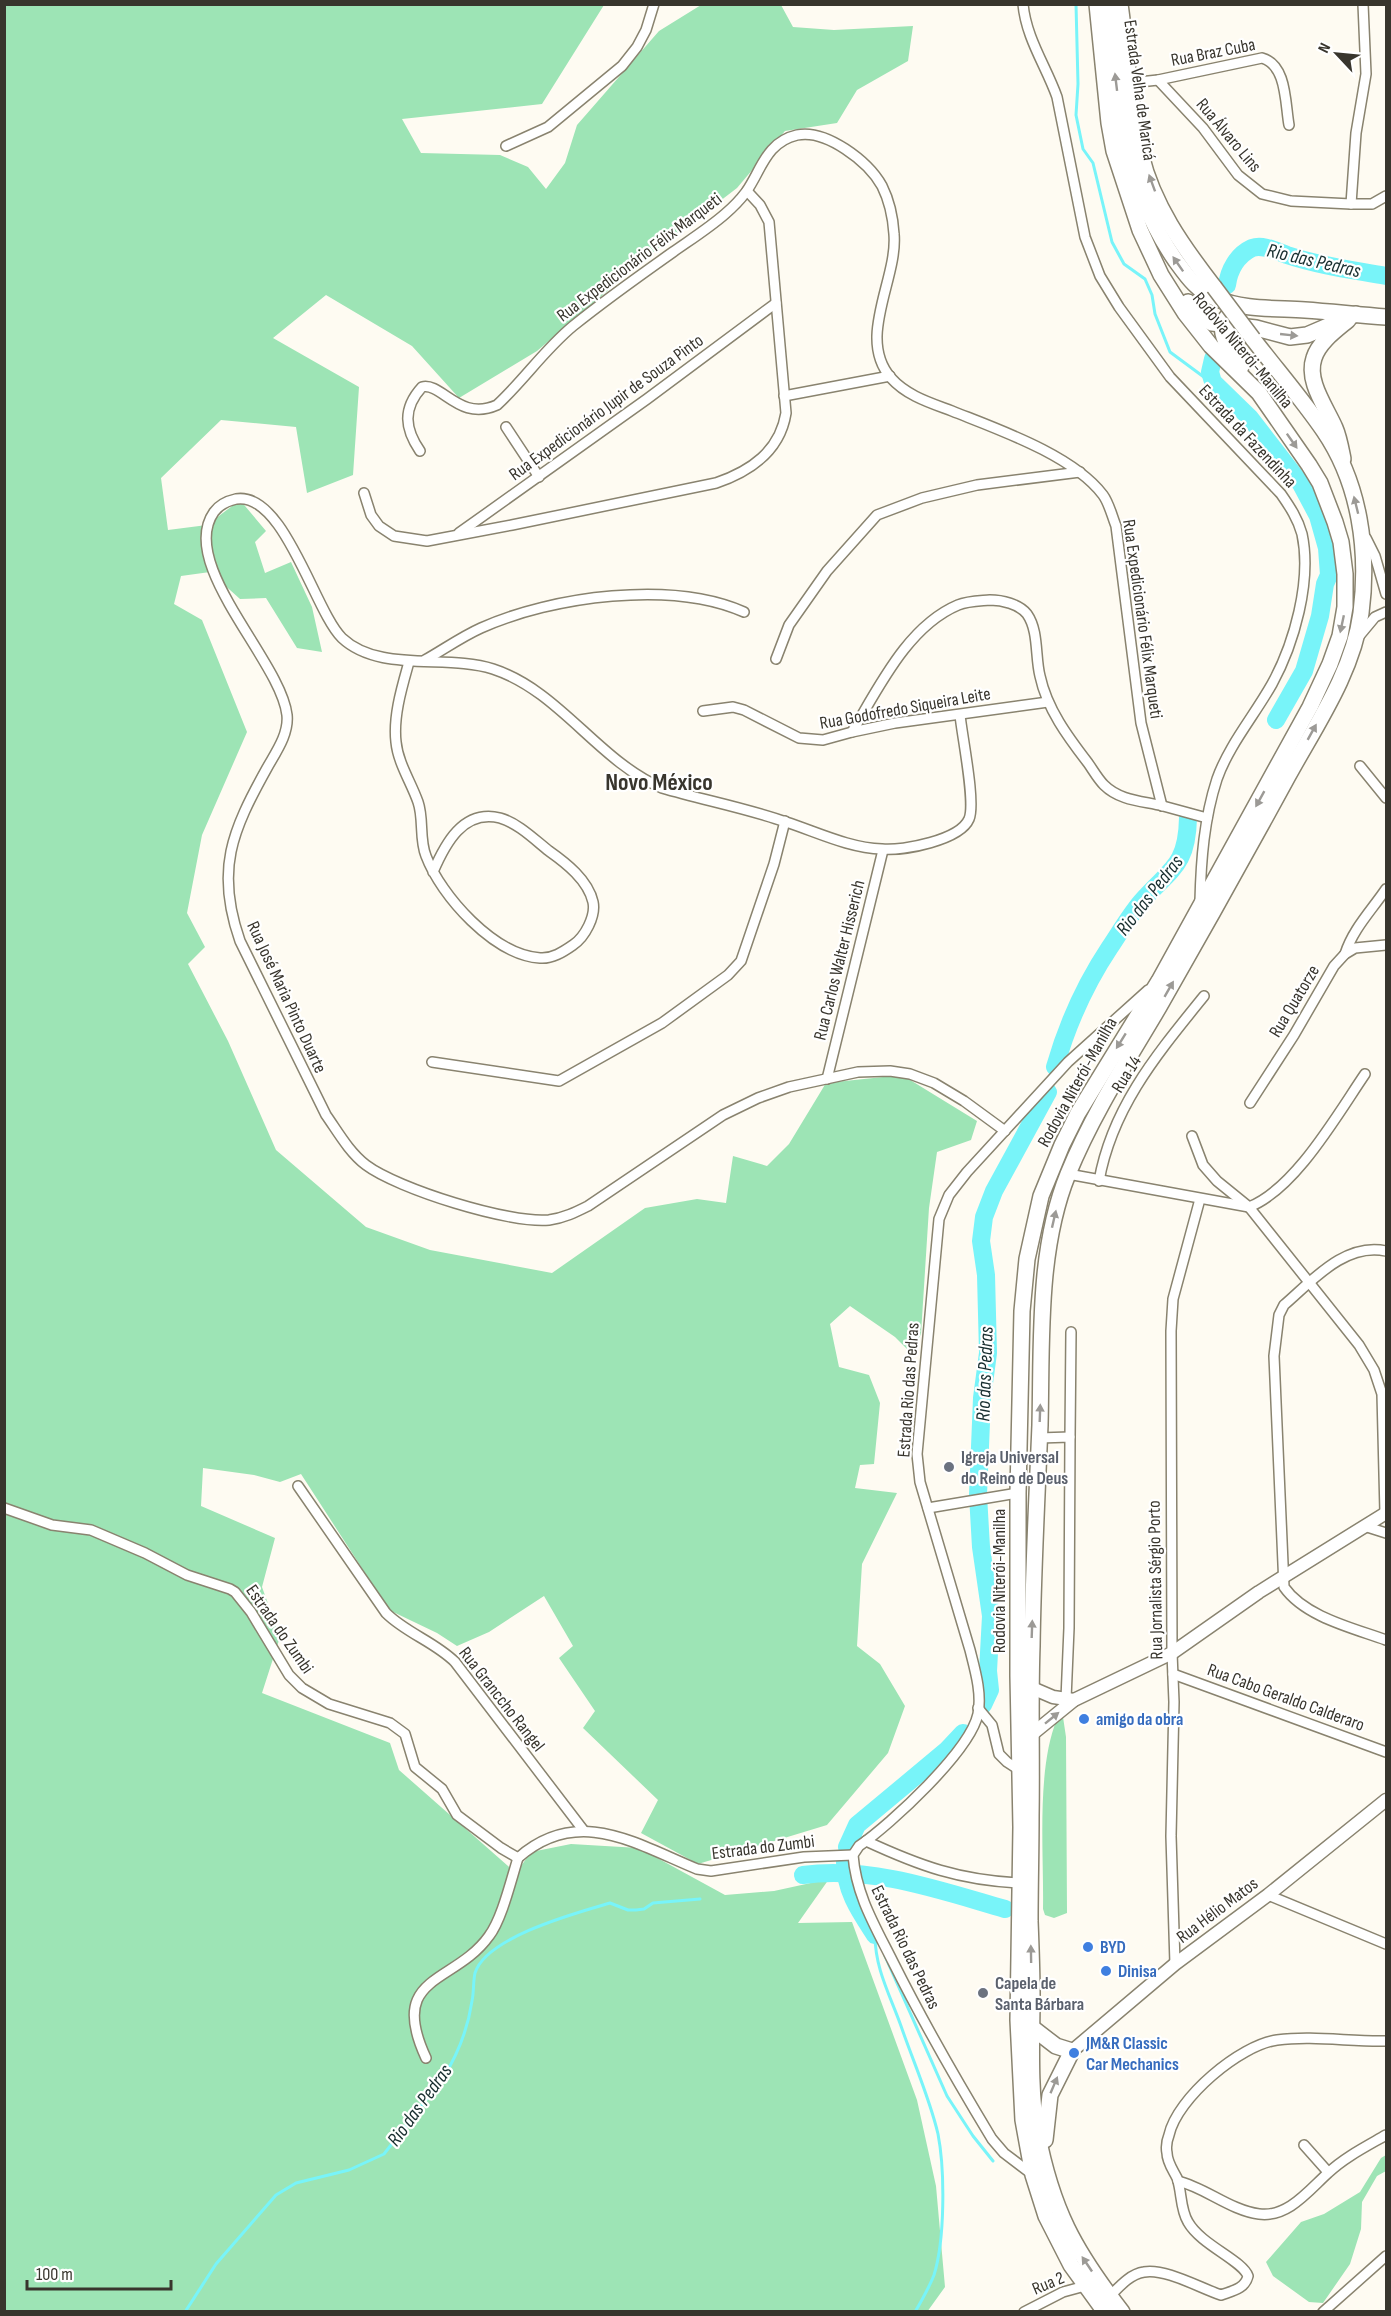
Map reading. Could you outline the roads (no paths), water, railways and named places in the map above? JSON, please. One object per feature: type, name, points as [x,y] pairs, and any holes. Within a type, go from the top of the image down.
[{"type":"main road","name":"Rodovia Niterói-Manilha","points":[[1097,4],[1114,151],[1140,230],[1161,275],[1185,313],[1211,346],[1259,393],[1309,465],[1330,505],[1341,542],[1346,607],[1340,636],[1330,664],[1310,707],[1159,981],[1078,1113],[1062,1145],[1041,1196],[1027,1259],[1024,1286],[1018,1492],[1018,1676],[1021,1771],[1019,2054],[1023,2120],[1033,2175],[1056,2238],[1104,2312]]},
{"type":"main road","name":"Rodovia Niterói-Manilha","points":[[1117,5],[1142,157],[1156,197],[1185,249],[1324,431],[1338,455],[1348,479],[1362,530],[1363,589],[1356,639],[1332,698],[1213,912],[1093,1120],[1068,1174],[1054,1215],[1048,1250],[1043,1319],[1031,1736],[1030,2026],[1033,2100],[1044,2163],[1063,2223],[1077,2249],[1122,2312]]},
{"type":"main road","name":"Estrada Velha de Maricá","points":[[1117,5],[1111,38],[1126,153],[1153,226],[1188,278],[1198,289],[1217,299],[1242,306],[1386,316]]},
{"type":"main road","points":[[1140,230],[1199,315],[1212,323],[1256,328],[1290,337],[1314,332],[1356,314]]},
{"type":"main road","points":[[1242,306],[1228,314],[1222,335],[1259,393]]},
{"type":"main road","points":[[1306,310],[1313,317],[1313,380],[1336,430],[1348,479]]},
{"type":"main road","points":[[1314,357],[1324,341],[1356,314]]},
{"type":"main road","points":[[1030,2026],[1056,2046],[1072,2050],[1050,2095],[1045,2131],[1044,2163]]},
{"type":"street","points":[[506,146],[548,127],[622,66],[637,47],[646,30],[654,4]]},
{"type":"street","name":"Estrada da Fazendinha","points":[[1023,4],[1032,43],[1057,97],[1085,237],[1100,276],[1119,307],[1170,377],[1281,494],[1293,512],[1301,533],[1304,555],[1296,625],[1280,669],[1246,723],[1218,778],[1207,818],[1201,856],[1200,904]]},
{"type":"street","points":[[1351,204],[1356,133],[1366,74],[1363,4]]},
{"type":"street","name":"Rua Braz Cuba","points":[[1130,83],[1158,80],[1253,58],[1267,59],[1277,67],[1282,82],[1288,125]]},
{"type":"street","name":"Rua Álvaro Lins","points":[[1158,80],[1196,120],[1238,175],[1251,187],[1272,198],[1291,201],[1372,204],[1386,196]]},
{"type":"street","name":"Rua Expedicionário Félix Marqueti","points":[[420,451],[408,429],[408,418],[419,390],[425,386],[430,387],[470,409],[488,409],[497,405],[570,328],[724,215],[747,191],[765,157],[776,145],[795,135],[812,134],[829,140],[867,165],[882,186],[892,214],[895,236],[877,338],[880,360],[890,376],[916,397],[1024,441],[1080,472],[1105,497],[1116,526],[1141,723],[1162,806]]},
{"type":"street","points":[[364,493],[371,515],[379,526],[394,536],[408,540],[427,541],[662,495],[733,477],[766,453],[778,440],[786,413],[769,222],[747,191]]},
{"type":"street","name":"Rua Expedicionário Jupir de Souza Pinto","points":[[454,536],[539,477],[776,303]]},
{"type":"street","points":[[784,396],[890,376]]},
{"type":"street","points":[[506,427],[539,477]]},
{"type":"street","points":[[776,659],[789,625],[795,616],[827,571],[877,514],[922,498],[977,485],[1080,472]]},
{"type":"street","name":"Rua José Maria Pinto Duarte","points":[[960,715],[972,797],[971,815],[966,825],[955,834],[940,839],[883,850],[837,839],[785,821],[678,793],[647,782],[532,689],[503,673],[465,662],[409,662],[354,647],[331,625],[314,586],[285,536],[266,511],[256,503],[241,498],[228,501],[215,510],[208,522],[205,537],[207,552],[223,592],[273,679],[287,716],[286,731],[248,803],[235,834],[229,864],[227,895],[232,919],[240,941],[305,1075],[326,1115],[356,1156],[384,1176],[441,1198],[499,1215],[529,1220],[550,1220],[569,1216],[588,1206],[723,1116],[758,1098],[827,1078],[858,1072],[890,1071],[910,1074],[934,1083],[1005,1131]]},
{"type":"street","points":[[1362,530],[1375,556],[1386,594]]},
{"type":"street","points":[[423,661],[480,628],[525,612],[581,599],[674,595],[726,604],[744,612]]},
{"type":"street","points":[[852,732],[894,663],[917,635],[945,612],[960,604],[980,601],[1007,603],[1027,614],[1033,629],[1039,676],[1048,702],[1077,749],[1104,785],[1126,798],[1207,818]]},
{"type":"street","points":[[1356,639],[1375,617],[1386,612]]},
{"type":"street","points":[[409,662],[395,726],[396,744],[418,803],[423,844],[433,872],[447,893],[471,919],[507,947],[523,956],[542,958],[560,954],[576,943],[585,932],[592,916],[593,902],[586,885],[567,864],[517,826],[502,818],[489,817],[467,822],[452,835],[442,849],[433,872]]},
{"type":"street","name":"Rua Godofredo Siqueira Leite","points":[[704,711],[733,707],[744,710],[799,738],[823,740],[895,723],[1048,702]]},
{"type":"street","points":[[1360,766],[1386,798]]},
{"type":"street","points":[[432,1062],[555,1082],[563,1080],[662,1023],[728,975],[741,961],[774,864],[785,821]]},
{"type":"street","name":"Rua Carlos Walter Hisserich","points":[[827,1078],[883,850]]},
{"type":"street","name":"Rua Quatorze","points":[[1250,1103],[1294,1035],[1334,966],[1345,954],[1359,925],[1386,890]]},
{"type":"street","points":[[1345,954],[1355,948],[1386,945]]},
{"type":"street","name":"Estrada Rio das Pedras","points":[[1033,2175],[1004,2153],[992,2139],[912,1999],[862,1901],[856,1883],[853,1855],[859,1846],[908,1804],[956,1756],[971,1733],[978,1708],[976,1678],[970,1650],[920,1482],[916,1454],[939,1219],[949,1195],[966,1172],[1068,1062],[1159,981]]},
{"type":"street","name":"Rua 14","points":[[1099,1181],[1106,1146],[1130,1096],[1151,1064],[1203,996]]},
{"type":"street","points":[[1068,1174],[1249,1207],[1262,1202],[1279,1189],[1297,1170],[1365,1074]]},
{"type":"street","points":[[1031,1736],[1070,1700],[1172,1653],[1283,1577],[1386,1513],[1382,1394],[1374,1370],[1359,1345],[1249,1207],[1217,1181],[1203,1165],[1192,1136]]},
{"type":"street","name":"Rua Jornalista Sérgio Porto","points":[[1175,1964],[1172,1836],[1172,1320],[1173,1299],[1200,1199]]},
{"type":"street","points":[[1386,1251],[1362,1251],[1339,1260],[1281,1310],[1274,1356],[1284,1587],[1299,1604],[1312,1612],[1386,1640]]},
{"type":"street","points":[[1070,1700],[1071,1332]]},
{"type":"street","points":[[1039,1438],[1070,1437]]},
{"type":"street","name":"Rua Granccho Rangel","points":[[298,1486],[386,1613],[455,1662],[584,1831]]},
{"type":"street","points":[[928,1508],[1018,1492]]},
{"type":"street","name":"Estrada do Zumbi","points":[[4,1508],[52,1525],[85,1528],[161,1560],[187,1575],[235,1592],[251,1612],[295,1682],[320,1700],[381,1720],[405,1734],[415,1767],[442,1789],[458,1815],[501,1848],[519,1858],[535,1844],[545,1839],[584,1831],[617,1836],[698,1869],[711,1871],[804,1857],[853,1855]]},
{"type":"street","points":[[1364,1526],[1386,1533]]},
{"type":"street","name":"Rua Cabo Geraldo Calderaro","points":[[1173,1674],[1386,1752]]},
{"type":"street","points":[[1032,1688],[1053,1697],[1070,1700]]},
{"type":"street","points":[[978,1708],[992,1725],[999,1754],[1006,1762],[1021,1771]]},
{"type":"street","name":"Rua Hélio Matos","points":[[1072,2050],[1175,1964],[1268,1895],[1386,1800]]},
{"type":"street","points":[[866,1841],[933,1870],[974,1880],[1019,1883]]},
{"type":"street","points":[[426,2058],[416,2038],[412,2020],[417,2001],[427,1986],[467,1957],[491,1934],[519,1858]]},
{"type":"street","points":[[1268,1895],[1386,1944]]},
{"type":"street","points":[[1110,2296],[1132,2277],[1145,2272],[1165,2273],[1221,2295],[1243,2286],[1246,2282],[1248,2276],[1242,2266],[1209,2245],[1187,2221],[1178,2181],[1167,2154],[1169,2133],[1180,2112],[1198,2089],[1227,2062],[1247,2050],[1275,2040],[1386,2041]]},
{"type":"street","points":[[1178,2181],[1204,2190],[1234,2206],[1260,2214],[1278,2211],[1298,2201],[1328,2172],[1386,2135]]},
{"type":"street","points":[[1304,2145],[1328,2172]]},
{"type":"street","points":[[1323,2312],[1386,2256]]},
{"type":"street","name":"Rua 2","points":[[1024,2312],[1063,2292],[1085,2286]]},
{"type":"waterway","points":[[1076,4],[1078,84],[1076,115],[1083,149],[1093,163],[1112,242],[1124,264],[1145,279],[1152,295],[1155,314],[1170,352],[1216,386]]},
{"type":"waterway","name":"Rio das Pedras","points":[[1227,285],[1238,259],[1256,247],[1324,265],[1386,276]]},
{"type":"waterway","points":[[1213,359],[1210,372],[1213,382],[1250,418],[1301,484],[1318,516],[1327,548],[1329,575],[1304,671],[1276,720]]},
{"type":"waterway","name":"Rio das Pedras","points":[[1055,1067],[1078,1005],[1101,961],[1137,907],[1175,866],[1180,857],[1187,834],[1188,818]]},
{"type":"waterway","name":"Rio das Pedras","points":[[983,1705],[990,1690],[988,1671],[991,1616],[981,1547],[978,1495],[982,1398],[988,1353],[986,1275],[981,1241],[984,1217],[994,1191],[1048,1092]]},
{"type":"waterway","name":"Rio das Pedras","points":[[847,1847],[857,1825],[947,1750],[963,1733]]},
{"type":"waterway","name":"Rio das Pedras","points":[[845,1862],[851,1892],[875,1935]]},
{"type":"waterway","points":[[803,1875],[829,1873],[880,1877],[1005,1909]]},
{"type":"waterway","name":"Rio das Pedras","points":[[185,2312],[216,2264],[276,2195],[296,2183],[349,2170],[384,2154],[448,2069],[462,2041],[468,2021],[475,1973],[483,1960],[496,1948],[534,1928],[610,1903],[628,1910],[636,1910],[644,1909],[653,1903],[700,1899]]},
{"type":"waterway","points":[[875,1935],[880,1971],[931,2107],[940,2149],[943,2205],[938,2260],[932,2280],[915,2312]]},
{"type":"waterway","points":[[885,1956],[947,2096],[973,2136],[993,2161]]},
{"type":"place","name":"Igreja Universal do Reino de Deus","points":[[949,1467]]},
{"type":"place","name":"amigo da obra","points":[[1084,1719]]},
{"type":"place","name":"BYD","points":[[1088,1947]]},
{"type":"place","name":"Dinisa","points":[[1106,1971]]},
{"type":"place","name":"Capela de Santa Bárbara","points":[[983,1993]]},
{"type":"place","name":"JM&R Classic Car Mechanics","points":[[1074,2053]]},
{"type":"district","name":"Novo México","points":[[659,782]]}]
